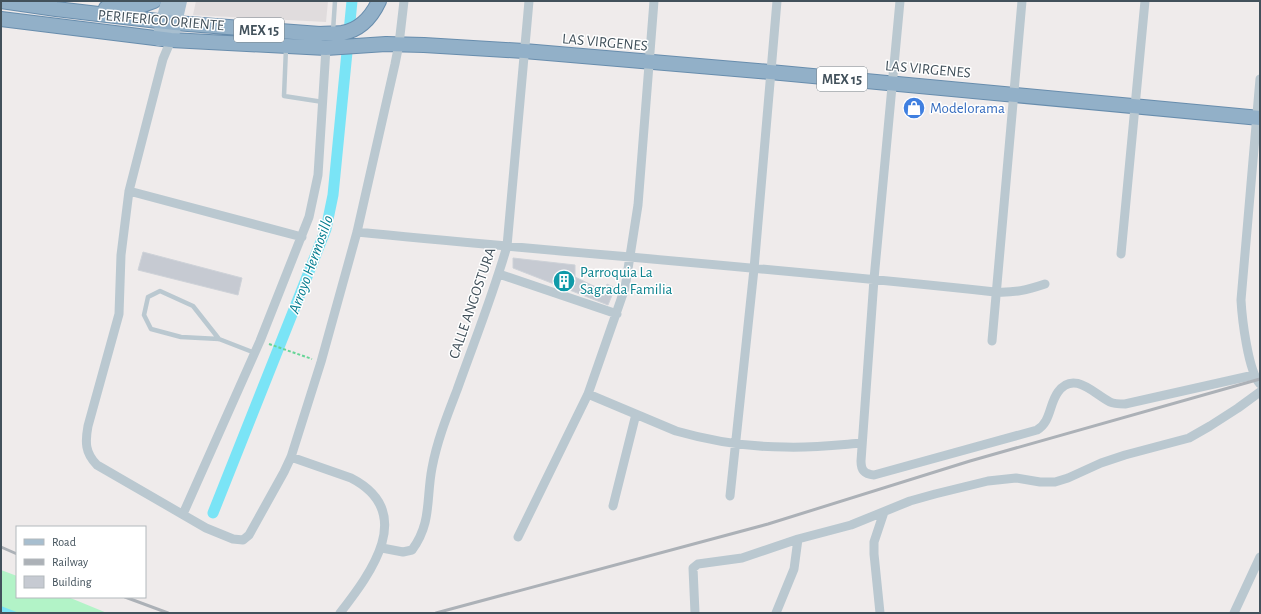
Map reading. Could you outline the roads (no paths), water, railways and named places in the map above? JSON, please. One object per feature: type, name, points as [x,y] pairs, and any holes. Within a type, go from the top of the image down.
[{"type":"highway","name":"PERIFERICO ORIENTE","points":[[1,1],[62,7],[169,23],[320,34],[342,32]]},
{"type":"highway","points":[[62,7],[143,6],[154,1]]},
{"type":"highway","points":[[342,32],[363,23],[373,14],[378,1]]},
{"type":"highway","name":"PERIFERICO ORIENTE","points":[[1,19],[165,39],[326,48],[399,44]]},
{"type":"highway","name":"LAS VIRGENES","points":[[399,44],[524,51],[649,63],[770,72],[1258,118]]},
{"type":"main road","points":[[168,1],[169,23]]},
{"type":"main road","points":[[165,39],[169,23],[180,1]]},
{"type":"street","points":[[165,39],[163,59],[129,191],[121,255],[119,314],[88,426],[86,442],[87,451],[91,459],[97,465],[206,528],[232,539],[242,540],[249,535],[284,472],[291,456],[321,362],[357,232],[399,44],[404,1]]},
{"type":"street","name":"CALLE ANGOSTURA","points":[[382,548],[403,552],[412,550],[424,528],[427,518],[429,486],[439,437],[499,274],[507,246],[528,1]]},
{"type":"street","points":[[518,537],[588,394],[625,288],[638,205],[654,1]]},
{"type":"street","points":[[730,496],[754,269],[777,1]]},
{"type":"street","points":[[900,1],[874,279],[862,443],[861,468],[863,471],[868,475],[874,475],[1037,430],[1044,423],[1059,390],[1070,384],[1083,385],[1109,402],[1125,404],[1254,375]]},
{"type":"street","points":[[992,342],[995,292],[1022,1]]},
{"type":"street","points":[[1121,254],[1145,1]]},
{"type":"street","points":[[183,514],[255,353],[309,217],[318,175],[326,48]]},
{"type":"street","points":[[1260,79],[1242,300],[1244,326],[1256,363],[1254,375],[1260,384]]},
{"type":"street","points":[[129,191],[302,237]]},
{"type":"street","points":[[357,232],[631,256],[995,292],[1018,292],[1045,284]]},
{"type":"street","points":[[499,274],[617,314]]},
{"type":"street","points":[[695,613],[693,568],[698,564],[742,558],[851,525],[910,501],[988,481],[1016,478],[1040,482],[1055,482],[1125,455],[1189,438],[1238,408],[1260,392]]},
{"type":"street","points":[[588,394],[682,433],[736,443],[785,447],[862,443]]},
{"type":"street","points":[[613,506],[636,414]]},
{"type":"street","points":[[291,456],[361,482],[375,495],[381,506],[384,519],[382,548],[365,579],[340,613]]},
{"type":"street","points":[[880,613],[874,542],[884,512]]},
{"type":"street","points":[[776,613],[794,569],[798,540]]},
{"type":"street","points":[[1234,613],[1260,557]]},
{"type":"lane","points":[[335,1],[342,32]]},
{"type":"lane","points":[[286,46],[284,96],[322,102]]},
{"type":"lane","points":[[219,339],[193,306],[160,291],[148,297],[144,314],[152,329],[181,336],[219,339],[255,353]]},
{"type":"water","points":[[1,606],[19,613],[1,613]]},
{"type":"waterway","name":"Arroyo Hermosillo","points":[[213,513],[326,229],[333,195],[352,1]]},
{"type":"railway","points":[[436,613],[768,524],[970,461],[1260,379]]},
{"type":"railway","points":[[1,547],[16,554]]},
{"type":"railway","points":[[128,598],[168,613]]},
{"type":"place","name":"Modelorama","points":[[914,108]]},
{"type":"place","name":"Parroquia La Sagrada Familia","points":[[564,281]]}]
